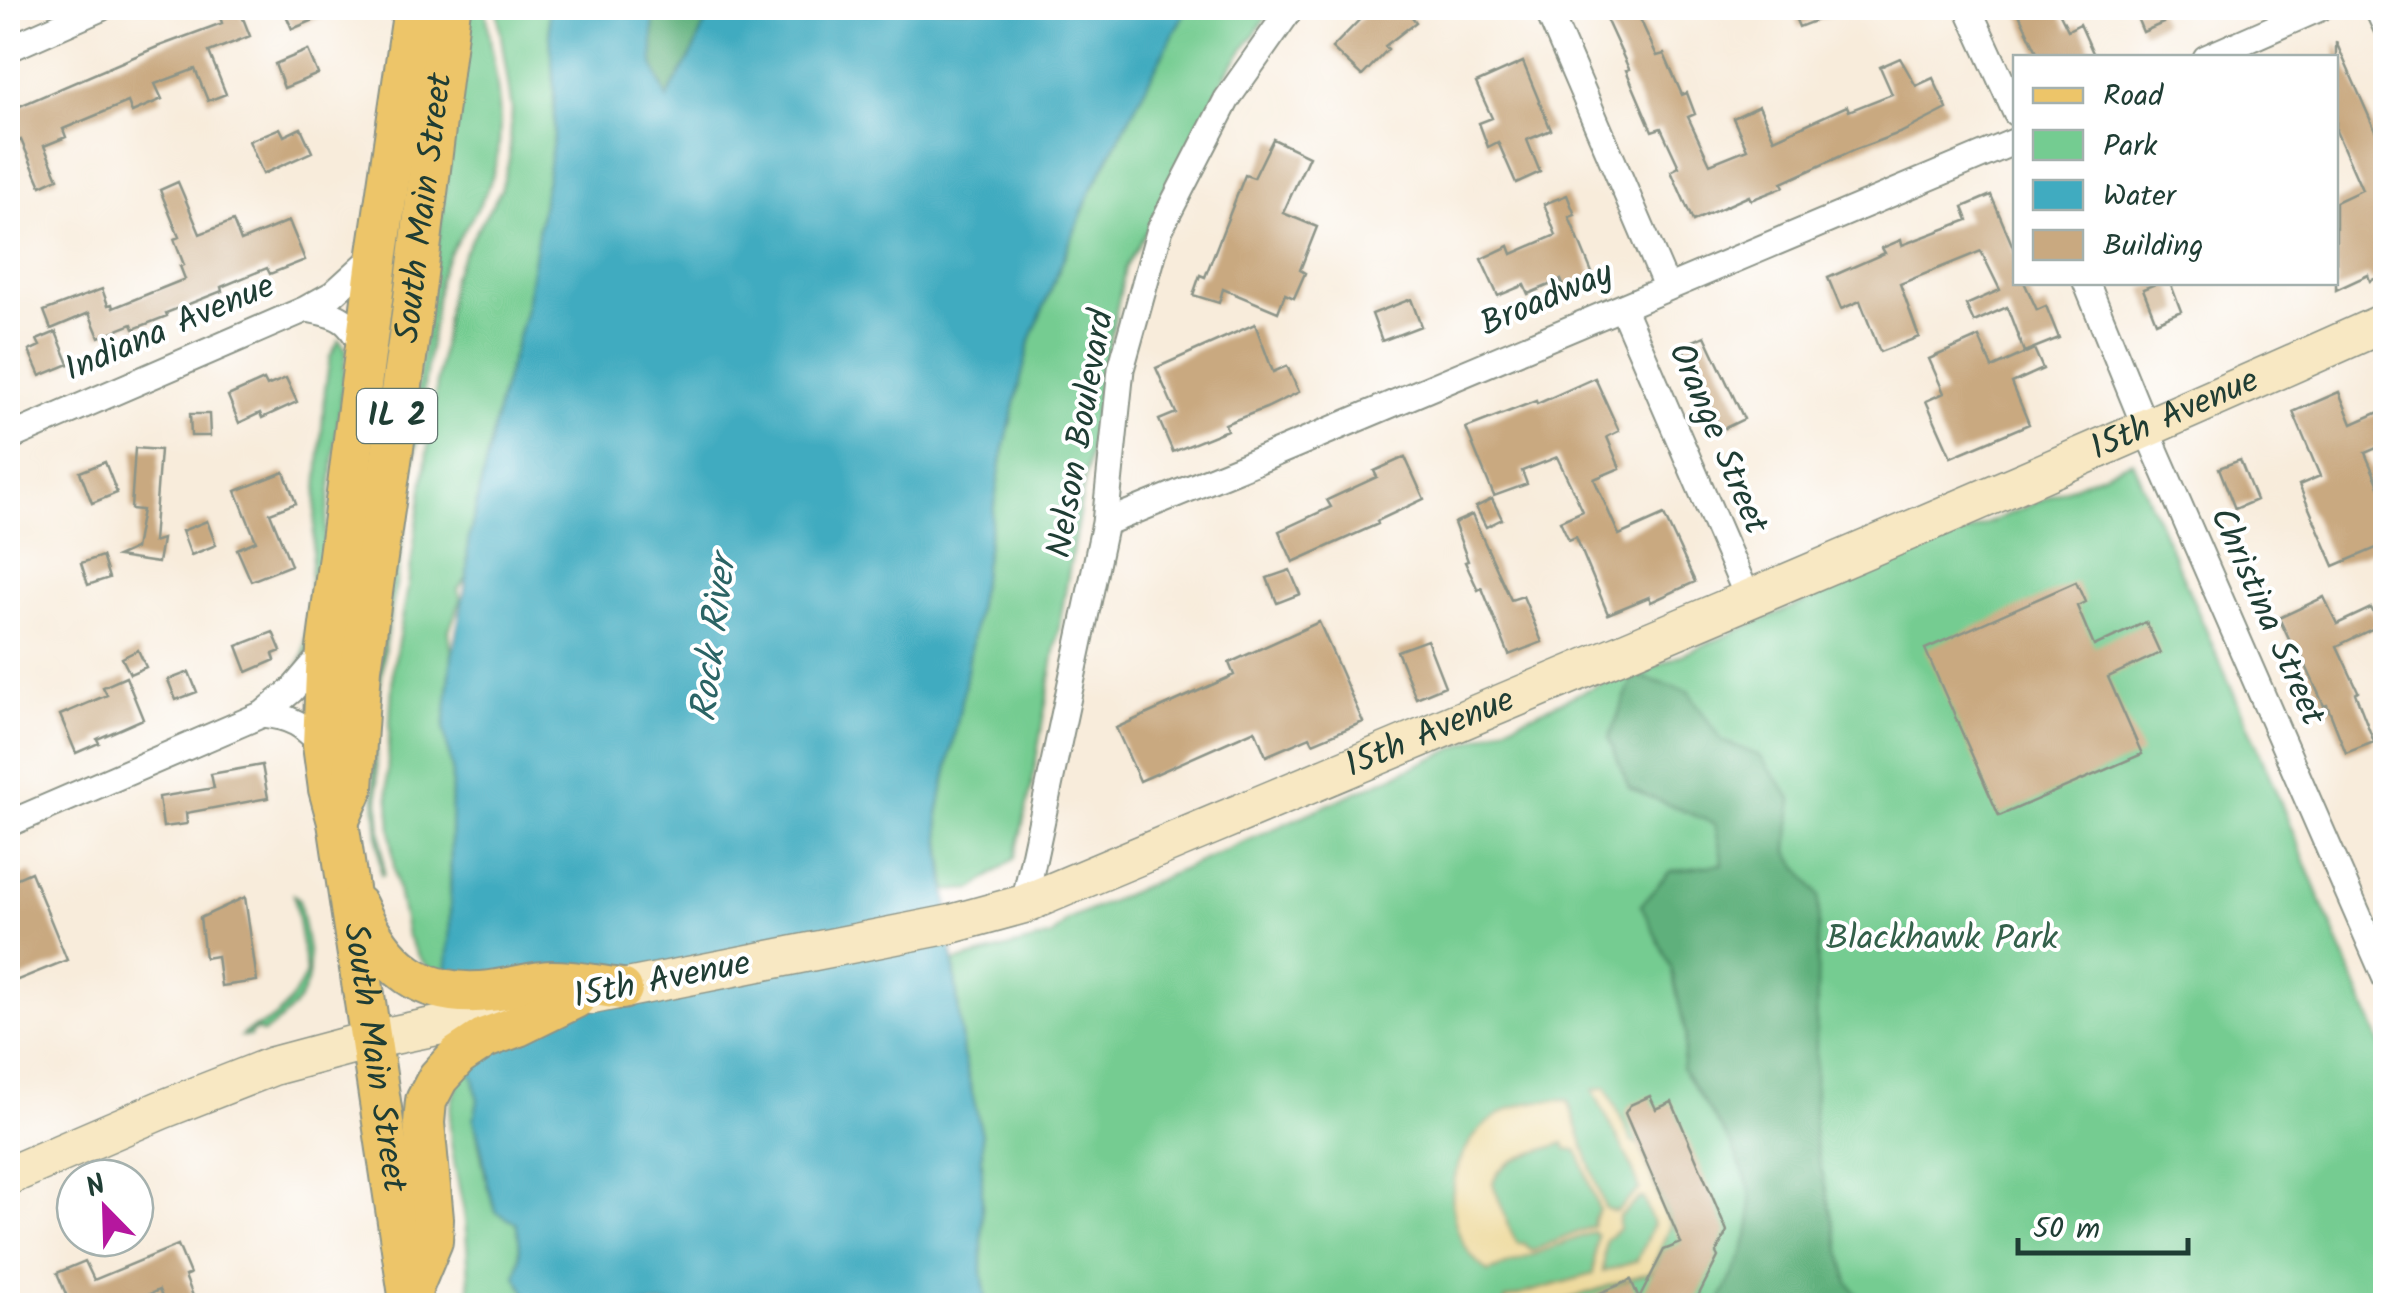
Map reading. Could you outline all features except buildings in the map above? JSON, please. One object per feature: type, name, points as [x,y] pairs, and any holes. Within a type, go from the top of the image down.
[{"type":"main road","name":"South Main Street","points":[[410,1302],[338,822],[328,788],[323,746],[327,649],[414,8]]},
{"type":"main road","name":"South Main Street","points":[[338,822],[353,788],[361,668],[410,330],[450,8]]},
{"type":"main road","name":"15th Avenue","points":[[8,1176],[273,1066],[370,1040],[951,924],[1024,904],[1749,600],[2386,322]]},
{"type":"main road","points":[[345,878],[360,913],[394,964],[439,990],[458,994],[550,981],[622,989]]},
{"type":"main road","points":[[410,1302],[432,1241],[426,1101],[444,1070],[458,1056],[485,1038],[575,998]]},
{"type":"street","points":[[8,49],[101,8]]},
{"type":"street","name":"Nelson Boulevard","points":[[1024,904],[1105,522],[1121,369],[1160,229],[1227,99],[1291,8]]},
{"type":"street","points":[[1547,8],[1667,288]]},
{"type":"street","points":[[1968,8],[2013,106]]},
{"type":"street","points":[[2213,55],[2320,8]]},
{"type":"street","points":[[2377,8],[2386,27]]},
{"type":"street","name":"Broadway","points":[[1105,522],[2013,141]]},
{"type":"street","name":"Indiana Avenue","points":[[8,438],[306,309],[333,294],[378,253]]},
{"type":"street","name":"Christina Street","points":[[2087,285],[2386,979]]},
{"type":"street","name":"Orange Street","points":[[1622,307],[1749,600]]},
{"type":"street","name":"Indiana Avenue","points":[[306,309],[345,320],[365,351]]},
{"type":"street","points":[[8,824],[263,714],[294,688],[327,649]]},
{"type":"street","points":[[263,714],[286,716],[323,746]]},
{"type":"green space","points":[[470,8],[486,8],[499,101],[499,147],[486,192],[439,281],[379,699],[376,762],[384,874],[381,875],[373,772],[376,687]]},
{"type":"green space","points":[[497,8],[548,8],[554,134],[525,313],[500,399],[468,543],[467,577],[458,589],[461,600],[449,630],[452,656],[448,690],[453,694],[444,729],[452,769],[446,975],[427,967],[407,935],[394,870],[387,776],[393,668],[452,278],[501,190],[509,160],[512,110]]},
{"type":"green space","points":[[653,8],[714,8],[667,100],[653,64]]},
{"type":"green space","points":[[1187,8],[1273,8],[1226,74],[1182,170],[1125,268],[1031,789],[1015,858],[973,889],[947,891],[938,814],[964,689],[1002,457],[1031,338],[1090,194]]},
{"type":"green space","points":[[339,340],[347,350],[311,649],[297,666],[305,645],[325,390],[330,357]]},
{"type":"green space","name":"Blackhawk Park","points":[[2132,461],[2263,760],[2385,1055],[2385,1305],[987,1305],[982,1272],[982,1135],[963,1054],[954,962],[1052,936],[1068,920],[1625,673],[1635,675]]},
{"type":"green space","points":[[1634,675],[1688,691],[1722,741],[1760,756],[1792,799],[1788,852],[1819,896],[1814,1138],[1848,1282],[1866,1305],[1718,1305],[1743,1254],[1751,1224],[1750,1189],[1733,1147],[1682,1069],[1686,1035],[1671,967],[1641,905],[1670,871],[1723,864],[1715,824],[1629,788],[1609,738]]},
{"type":"green space","points":[[294,895],[299,899],[307,941],[305,989],[283,1018],[263,1033],[257,1030],[250,1036],[241,1036],[277,1016],[304,978]]},
{"type":"green space","points":[[467,1070],[474,1078],[478,1100],[474,1119],[487,1184],[496,1212],[516,1223],[520,1250],[517,1276],[532,1305],[470,1305],[465,1220],[450,1123],[457,1086]]},
{"type":"sand","points":[[1606,1087],[1632,1142],[1639,1144],[1670,1225],[1651,1272],[1553,1304],[1550,1301],[1504,1305],[1505,1299],[1593,1274],[1597,1235],[1593,1232],[1488,1272],[1470,1254],[1459,1233],[1453,1210],[1453,1186],[1459,1164],[1470,1142],[1486,1124],[1507,1110],[1529,1103],[1568,1100],[1605,1208],[1616,1212],[1640,1189],[1593,1090]],"holes":[[[1564,1143],[1566,1150],[1578,1151],[1599,1210],[1593,1226],[1532,1251],[1524,1243],[1518,1244],[1513,1236],[1493,1184],[1503,1167]],[[1640,1198],[1653,1224],[1637,1261],[1603,1272],[1606,1240],[1619,1229],[1619,1217]]]},
{"type":"water","name":"Rock River","points":[[548,8],[653,8],[653,64],[667,99],[714,8],[1187,8],[1090,193],[1031,338],[1002,457],[964,689],[938,814],[963,1054],[982,1135],[982,1272],[987,1305],[532,1305],[516,1276],[518,1230],[516,1223],[496,1212],[487,1184],[474,1119],[478,1100],[474,1078],[467,1070],[446,975],[452,769],[444,729],[452,656],[467,577],[468,543],[500,399],[525,313],[554,134]]}]
